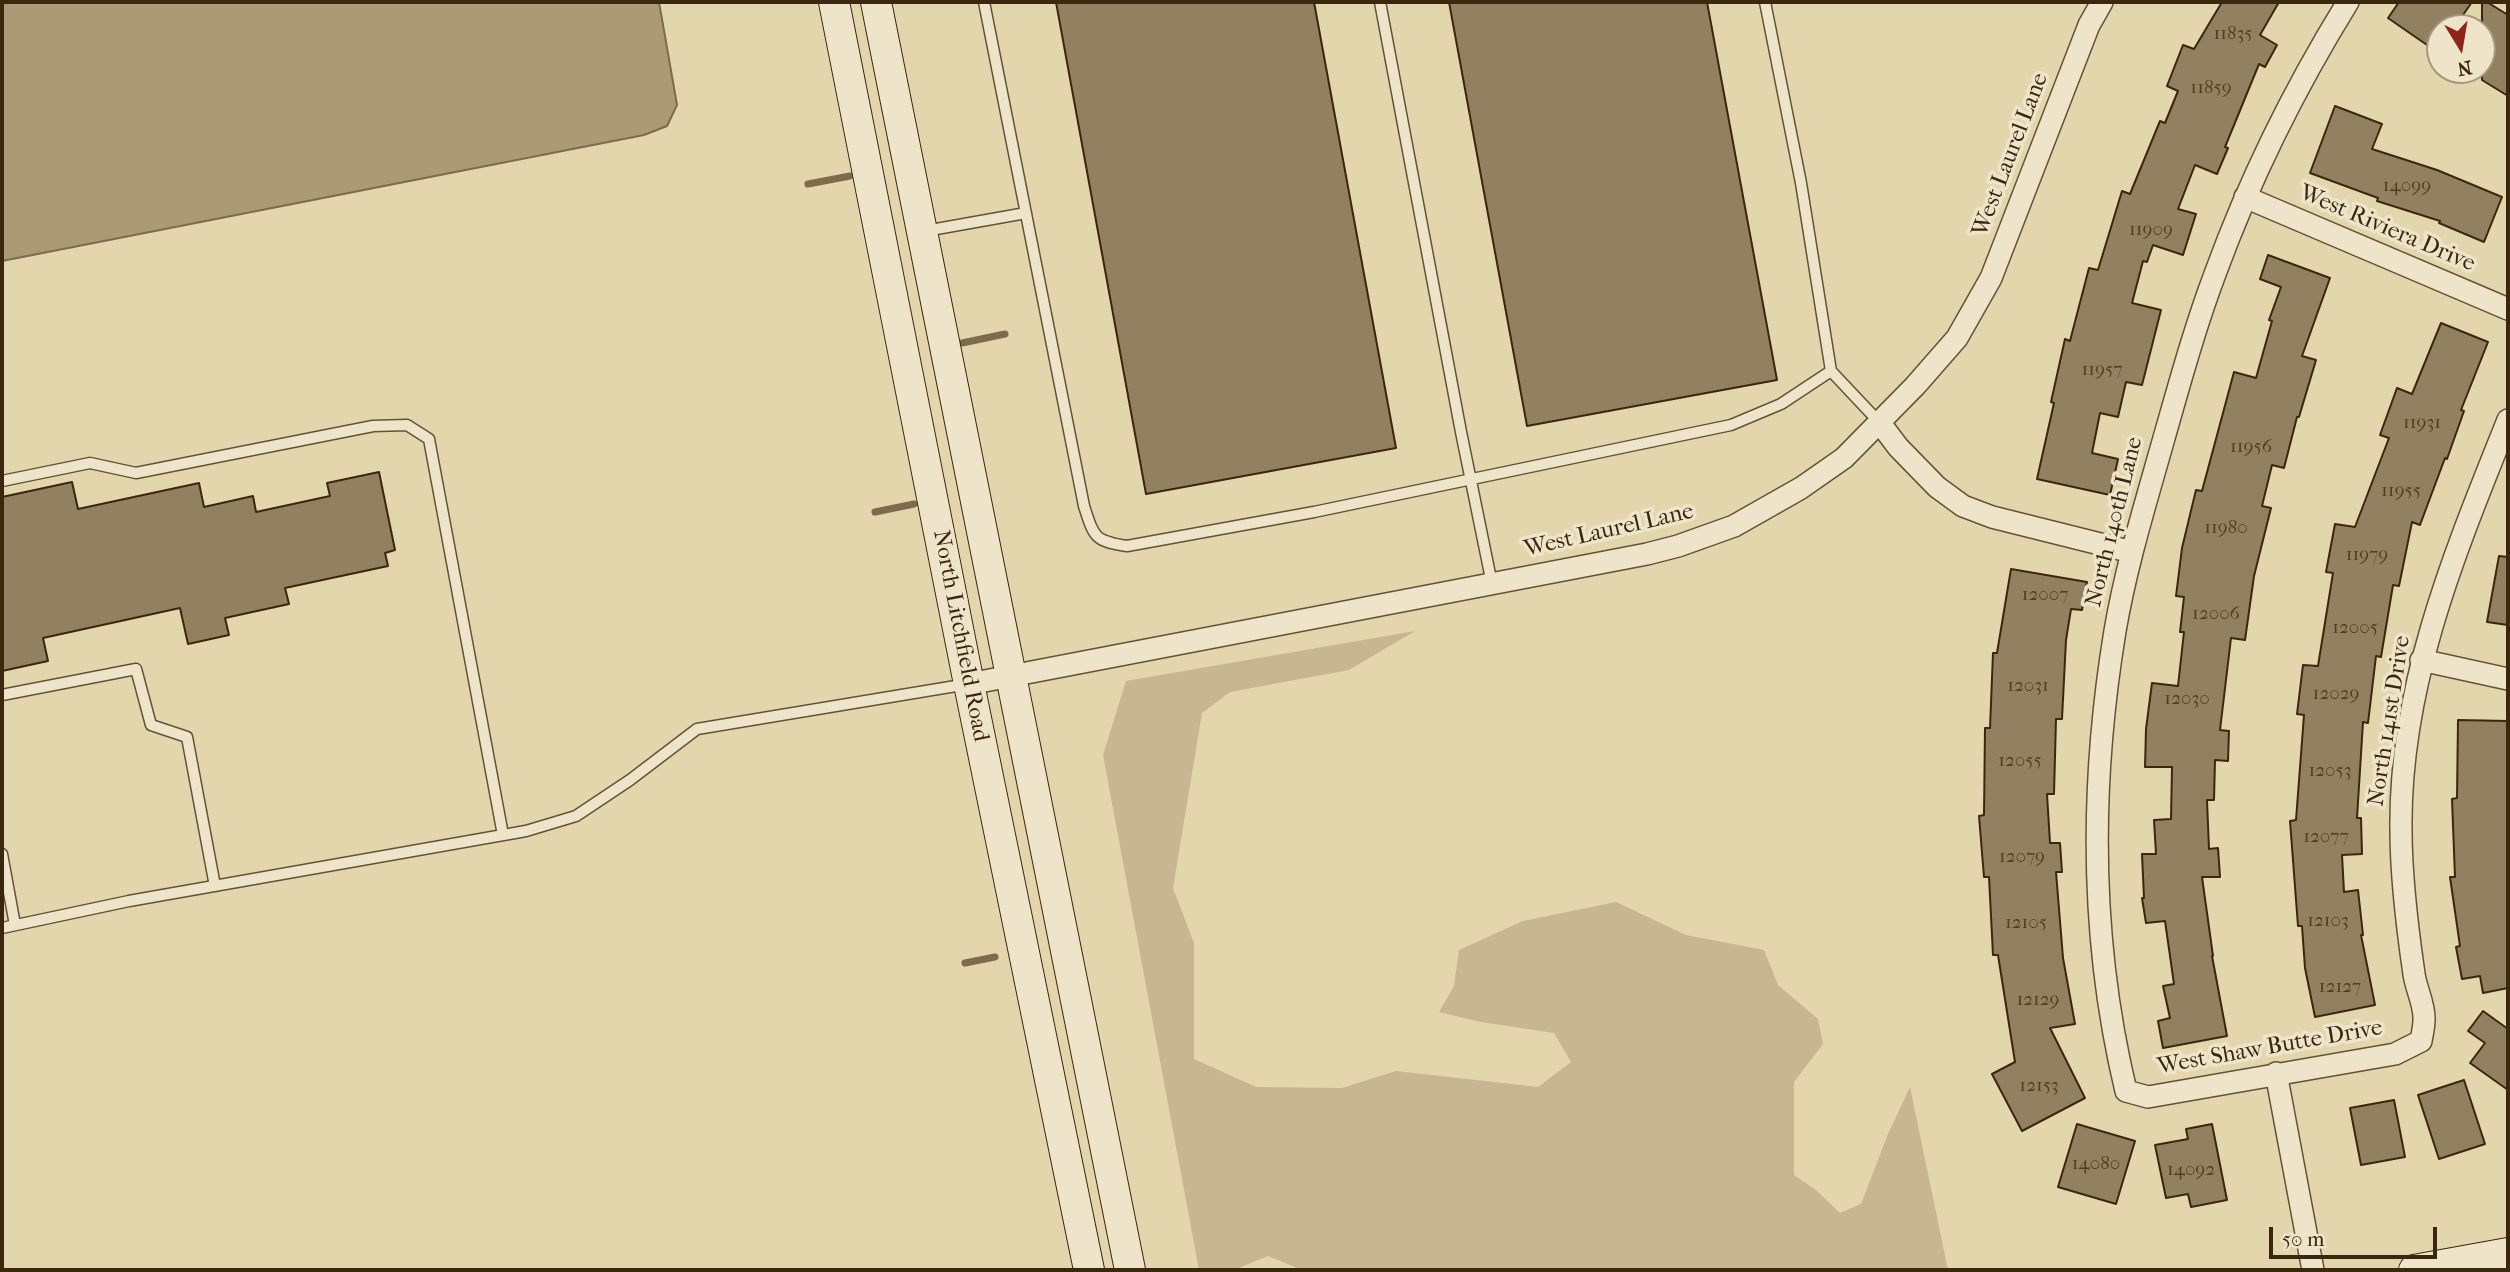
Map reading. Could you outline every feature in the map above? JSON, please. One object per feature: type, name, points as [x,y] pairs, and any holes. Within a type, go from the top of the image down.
[{"type":"main road","name":"North Litchfield Road","points":[[834,2],[969,684],[1089,1270]]},
{"type":"main road","name":"North Litchfield Road","points":[[876,2],[1130,1270]]},
{"type":"main road","points":[[2414,1270],[2508,1253]]},
{"type":"street","name":"West Laurel Lane","points":[[969,684],[1647,554],[1734,526],[1769,508],[1834,465],[1880,423],[1957,338],[1992,278],[2089,24],[2102,2]]},
{"type":"street","name":"North 140th Lane","points":[[2126,1091],[2102,951],[2097,839],[2098,792],[2115,629],[2132,552],[2189,349],[2215,273],[2245,197],[2297,93],[2348,2]]},
{"type":"street","name":"West Riviera Drive","points":[[2245,197],[2508,309]]},
{"type":"street","name":"North 141st Drive","points":[[2421,1041],[2425,1019],[2415,977],[2407,920],[2400,829],[2406,754],[2421,660],[2454,558],[2508,420]]},
{"type":"street","points":[[1880,423],[1929,479],[1963,506],[1992,517],[2132,552]]},
{"type":"street","points":[[2421,660],[2508,679]]},
{"type":"street","name":"West Shaw Butte Drive","points":[[2126,1091],[2148,1097],[2395,1054],[2421,1041]]},
{"type":"street","points":[[2276,1073],[2313,1270]]},
{"type":"lane","points":[[984,2],[1084,506],[1091,528],[1104,542],[1126,546],[1314,512],[1731,425],[1781,404],[1831,371]]},
{"type":"lane","points":[[1380,2],[1492,584]]},
{"type":"lane","points":[[1765,2],[1801,183],[1831,371],[1880,423]]},
{"type":"lane","points":[[922,232],[1026,213]]},
{"type":"lane","points":[[2,481],[90,463],[136,473],[373,426],[407,425],[429,439],[503,835]]},
{"type":"lane","points":[[2,695],[135,670],[151,725],[187,737],[215,886]]},
{"type":"lane","points":[[2,928],[129,901],[526,831],[576,816],[631,780],[697,729],[969,684]]},
{"type":"lane","points":[[2,855],[15,925]]},
{"type":"shaded area","points":[[2,2],[659,2],[677,105],[667,126],[644,135],[2,261]]},
{"type":"shaded area","points":[[1415,631],[1349,670],[1230,692],[1202,713],[1173,888],[1194,943],[1194,1059],[1256,1087],[1342,1088],[1396,1071],[1538,1087],[1571,1062],[1554,1033],[1481,1022],[1439,1012],[1454,986],[1459,950],[1523,921],[1616,902],[1686,935],[1764,950],[1778,985],[1818,1019],[1823,1044],[1794,1082],[1794,1175],[1816,1190],[1840,1213],[1861,1204],[1888,1134],[1910,1087],[1948,1270],[1302,1270],[1268,1256],[1234,1270],[1199,1270],[1103,755],[1126,681]]},
{"type":"building","points":[[1056,2],[1314,2],[1396,448],[1146,494]]},
{"type":"building","points":[[1449,2],[1707,2],[1777,380],[1527,426]]},
{"type":"building","points":[[2222,2],[2279,2],[2260,35],[2277,45],[2265,67],[2259,64],[2225,147],[2228,148],[2217,174],[2195,165],[2178,209],[2196,214],[2183,255],[2153,245],[2147,262],[2143,261],[2132,303],[2161,310],[2142,385],[2126,382],[2118,417],[2100,413],[2092,453],[2118,459],[2110,495],[2037,479],[2065,339],[2070,341],[2089,268],[2098,270],[2122,191],[2130,194],[2160,121],[2165,123],[2178,91],[2167,86],[2183,45],[2194,49]]},
{"type":"building","points":[[2399,2],[2472,2],[2464,14],[2426,14],[2426,44],[2388,18]]},
{"type":"building","points":[[2482,2],[2487,2],[2508,15],[2508,96],[2488,84],[2496,84],[2496,14],[2482,14]]},
{"type":"building","points":[[2335,106],[2382,124],[2372,149],[2437,170],[2502,197],[2484,242],[2439,223],[2440,221],[2377,201],[2378,198],[2310,173]]},
{"type":"building","points":[[2268,255],[2330,278],[2302,356],[2316,360],[2284,468],[2272,465],[2262,506],[2271,508],[2254,576],[2245,640],[2231,638],[2220,730],[2229,731],[2228,761],[2215,760],[2214,800],[2207,800],[2209,849],[2218,848],[2220,877],[2202,877],[2212,956],[2227,1036],[2163,1048],[2158,1021],[2170,1018],[2163,986],[2174,984],[2165,921],[2146,923],[2142,898],[2142,854],[2156,854],[2154,820],[2171,819],[2172,767],[2145,767],[2146,729],[2152,683],[2178,686],[2184,632],[2180,632],[2184,597],[2176,596],[2182,548],[2196,490],[2202,491],[2234,372],[2256,378],[2272,321],[2269,320],[2281,287],[2260,279]]},
{"type":"building","points":[[2441,323],[2488,342],[2461,410],[2464,411],[2447,459],[2445,458],[2420,525],[2412,522],[2399,586],[2393,585],[2381,657],[2376,656],[2368,723],[2363,722],[2357,818],[2361,818],[2362,854],[2342,855],[2344,892],[2358,890],[2361,935],[2375,1005],[2315,1017],[2305,968],[2302,926],[2298,926],[2290,821],[2296,820],[2304,715],[2297,714],[2303,665],[2318,666],[2333,573],[2326,572],[2335,524],[2355,527],[2389,438],[2380,435],[2397,388],[2412,394]]},
{"type":"building","points":[[379,472],[395,550],[385,553],[388,566],[285,588],[289,604],[225,618],[229,635],[188,644],[180,608],[43,638],[48,661],[2,671],[2,497],[72,482],[78,509],[199,483],[204,507],[253,496],[256,512],[330,496],[327,483]]},
{"type":"building","points":[[2499,556],[2508,557],[2508,625],[2487,622]]},
{"type":"building","points":[[2011,569],[2087,582],[2082,610],[2071,609],[2066,640],[2062,719],[2056,719],[2054,794],[2047,794],[2050,843],[2060,843],[2062,872],[2056,872],[2063,958],[2075,1024],[2050,1028],[2085,1098],[2022,1131],[1992,1074],[2015,1062],[1998,955],[1993,955],[1989,877],[1984,877],[1979,816],[1984,815],[1985,728],[1990,728],[1993,653],[1997,653]]},
{"type":"building","points":[[2458,720],[2508,721],[2508,988],[2483,993],[2480,976],[2462,979],[2456,947],[2460,946],[2450,877],[2455,877],[2452,799],[2457,798]]},
{"type":"building","points":[[2483,1011],[2508,1029],[2508,1090],[2470,1063],[2485,1043],[2468,1031]]},
{"type":"building","points":[[2464,1080],[2485,1144],[2439,1159],[2418,1095]]},
{"type":"building","points":[[2394,1100],[2405,1157],[2361,1165],[2350,1108]]},
{"type":"building","points":[[2077,1124],[2135,1141],[2116,1204],[2058,1187]]},
{"type":"building","points":[[2212,1124],[2227,1200],[2191,1207],[2188,1194],[2166,1198],[2155,1145],[2188,1139],[2186,1129]]},
{"type":"waterway","points":[[808,184],[850,176]]},
{"type":"waterway","points":[[962,343],[1005,334]]},
{"type":"waterway","points":[[875,512],[914,504]]},
{"type":"waterway","points":[[965,963],[995,957]]}]
